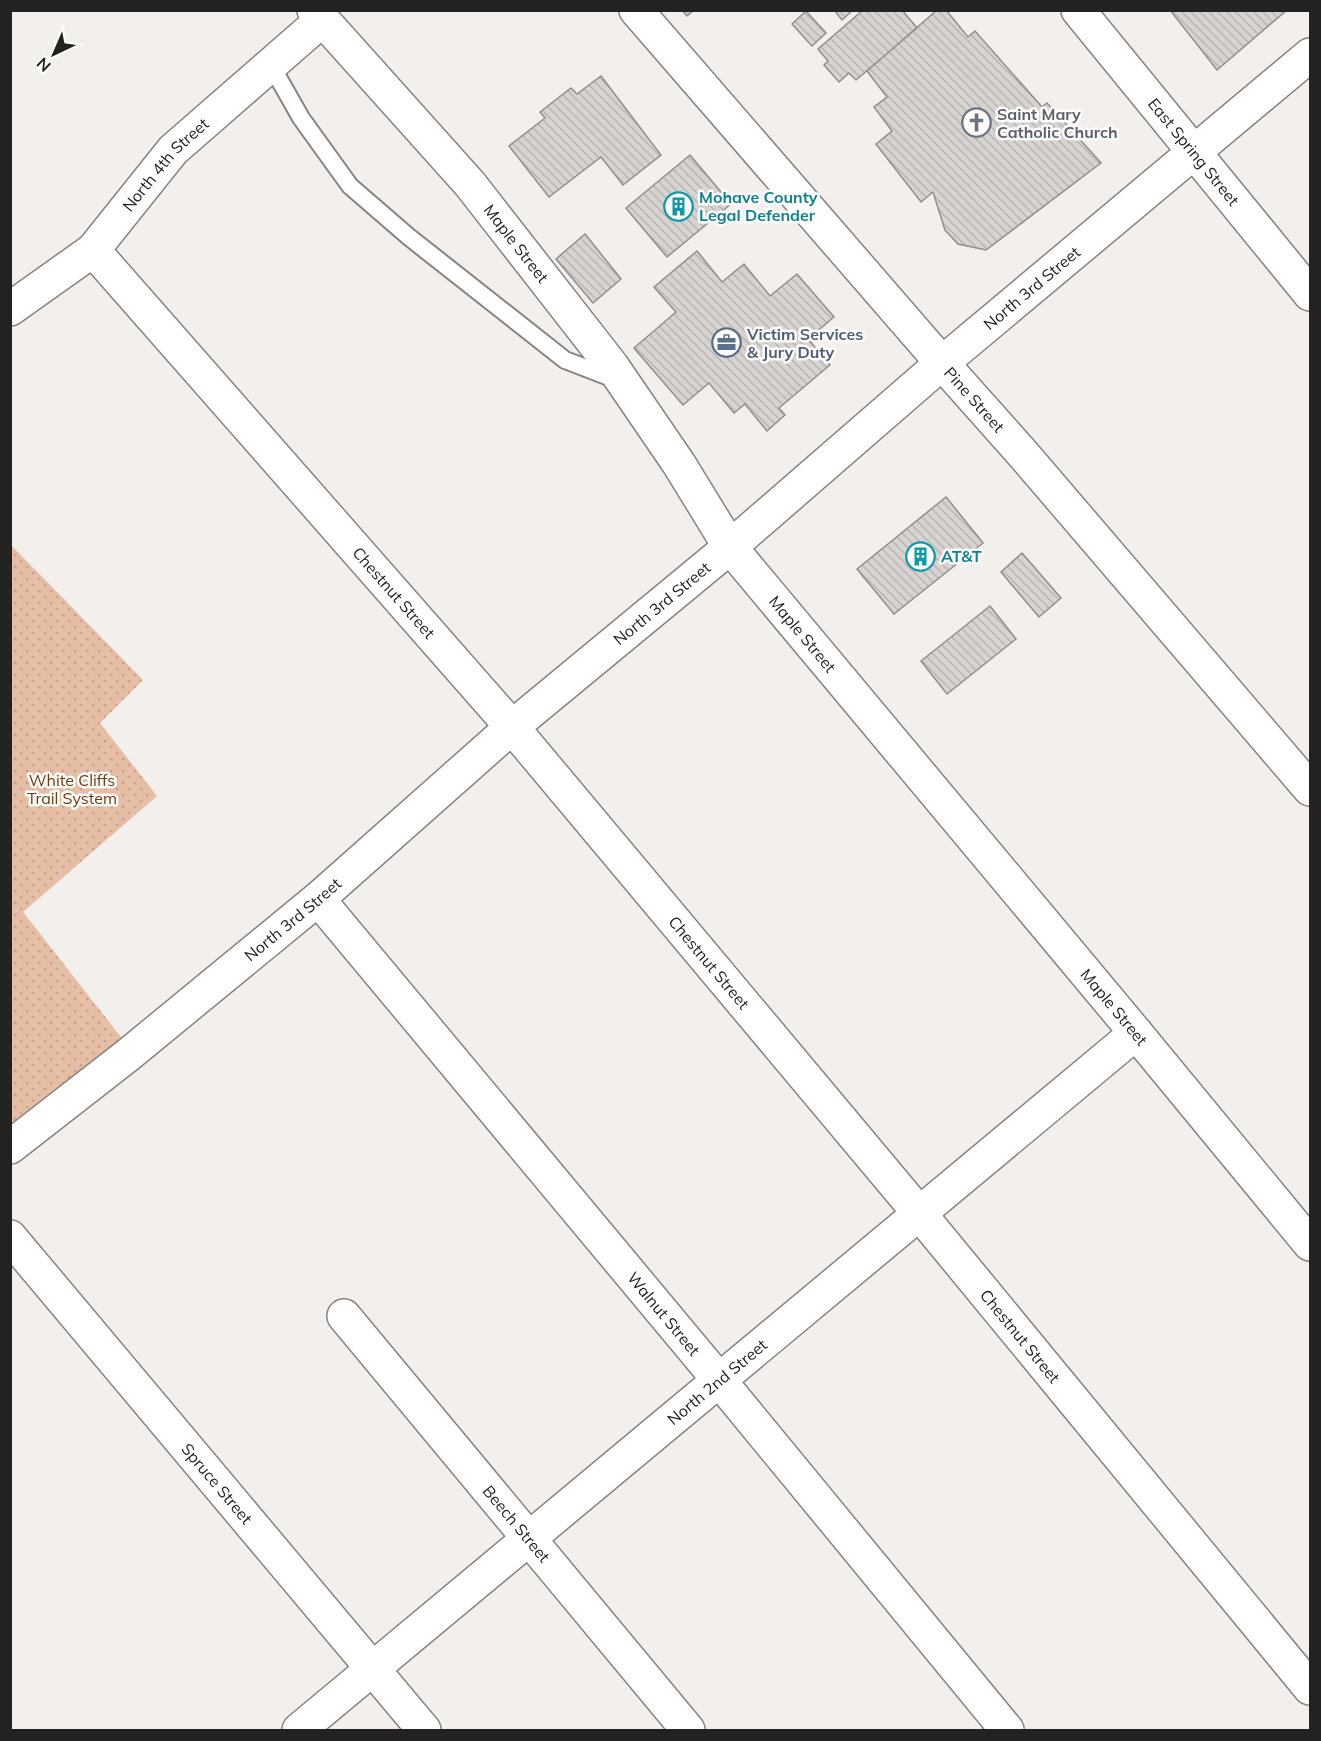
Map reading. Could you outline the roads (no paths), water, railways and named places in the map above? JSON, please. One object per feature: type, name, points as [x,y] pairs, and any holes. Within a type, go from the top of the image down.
[{"type":"street","name":"Pine Street","points":[[636,10],[1311,789]]},
{"type":"street","name":"East Spring Street","points":[[1078,10],[1311,294]]},
{"type":"street","name":"North 4th Street","points":[[10,309],[93,250],[173,150],[271,65],[318,15]]},
{"type":"street","name":"Maple Street","points":[[318,15],[470,184],[623,383],[679,464],[729,547],[1311,1245]]},
{"type":"street","name":"North 3rd Street","points":[[10,1147],[128,1055],[318,899],[512,727],[729,547],[942,363],[1311,55]]},
{"type":"street","name":"Chestnut Street","points":[[93,250],[512,727],[1311,1688]]},
{"type":"street","name":"Walnut Street","points":[[318,899],[719,1380],[1007,1731]]},
{"type":"street","name":"North 2nd Street","points":[[299,1731],[1136,1033]]},
{"type":"street","name":"Spruce Street","points":[[10,1237],[424,1731]]},
{"type":"street","name":"Beech Street","points":[[344,1316],[688,1731]]},
{"type":"lane","points":[[271,65],[301,118],[350,186],[409,237],[565,360],[623,383]]},
{"type":"place","name":"Saint Mary Catholic Church","points":[[976,123]]},
{"type":"place","name":"Mohave County Legal Defender","points":[[678,206]]},
{"type":"place","name":"Victim Services & Jury Duty","points":[[726,343]]},
{"type":"place","name":"AT&T","points":[[920,556]]},
{"type":"park label","name":"White Cliffs Trail System","points":[[72,789]]}]
